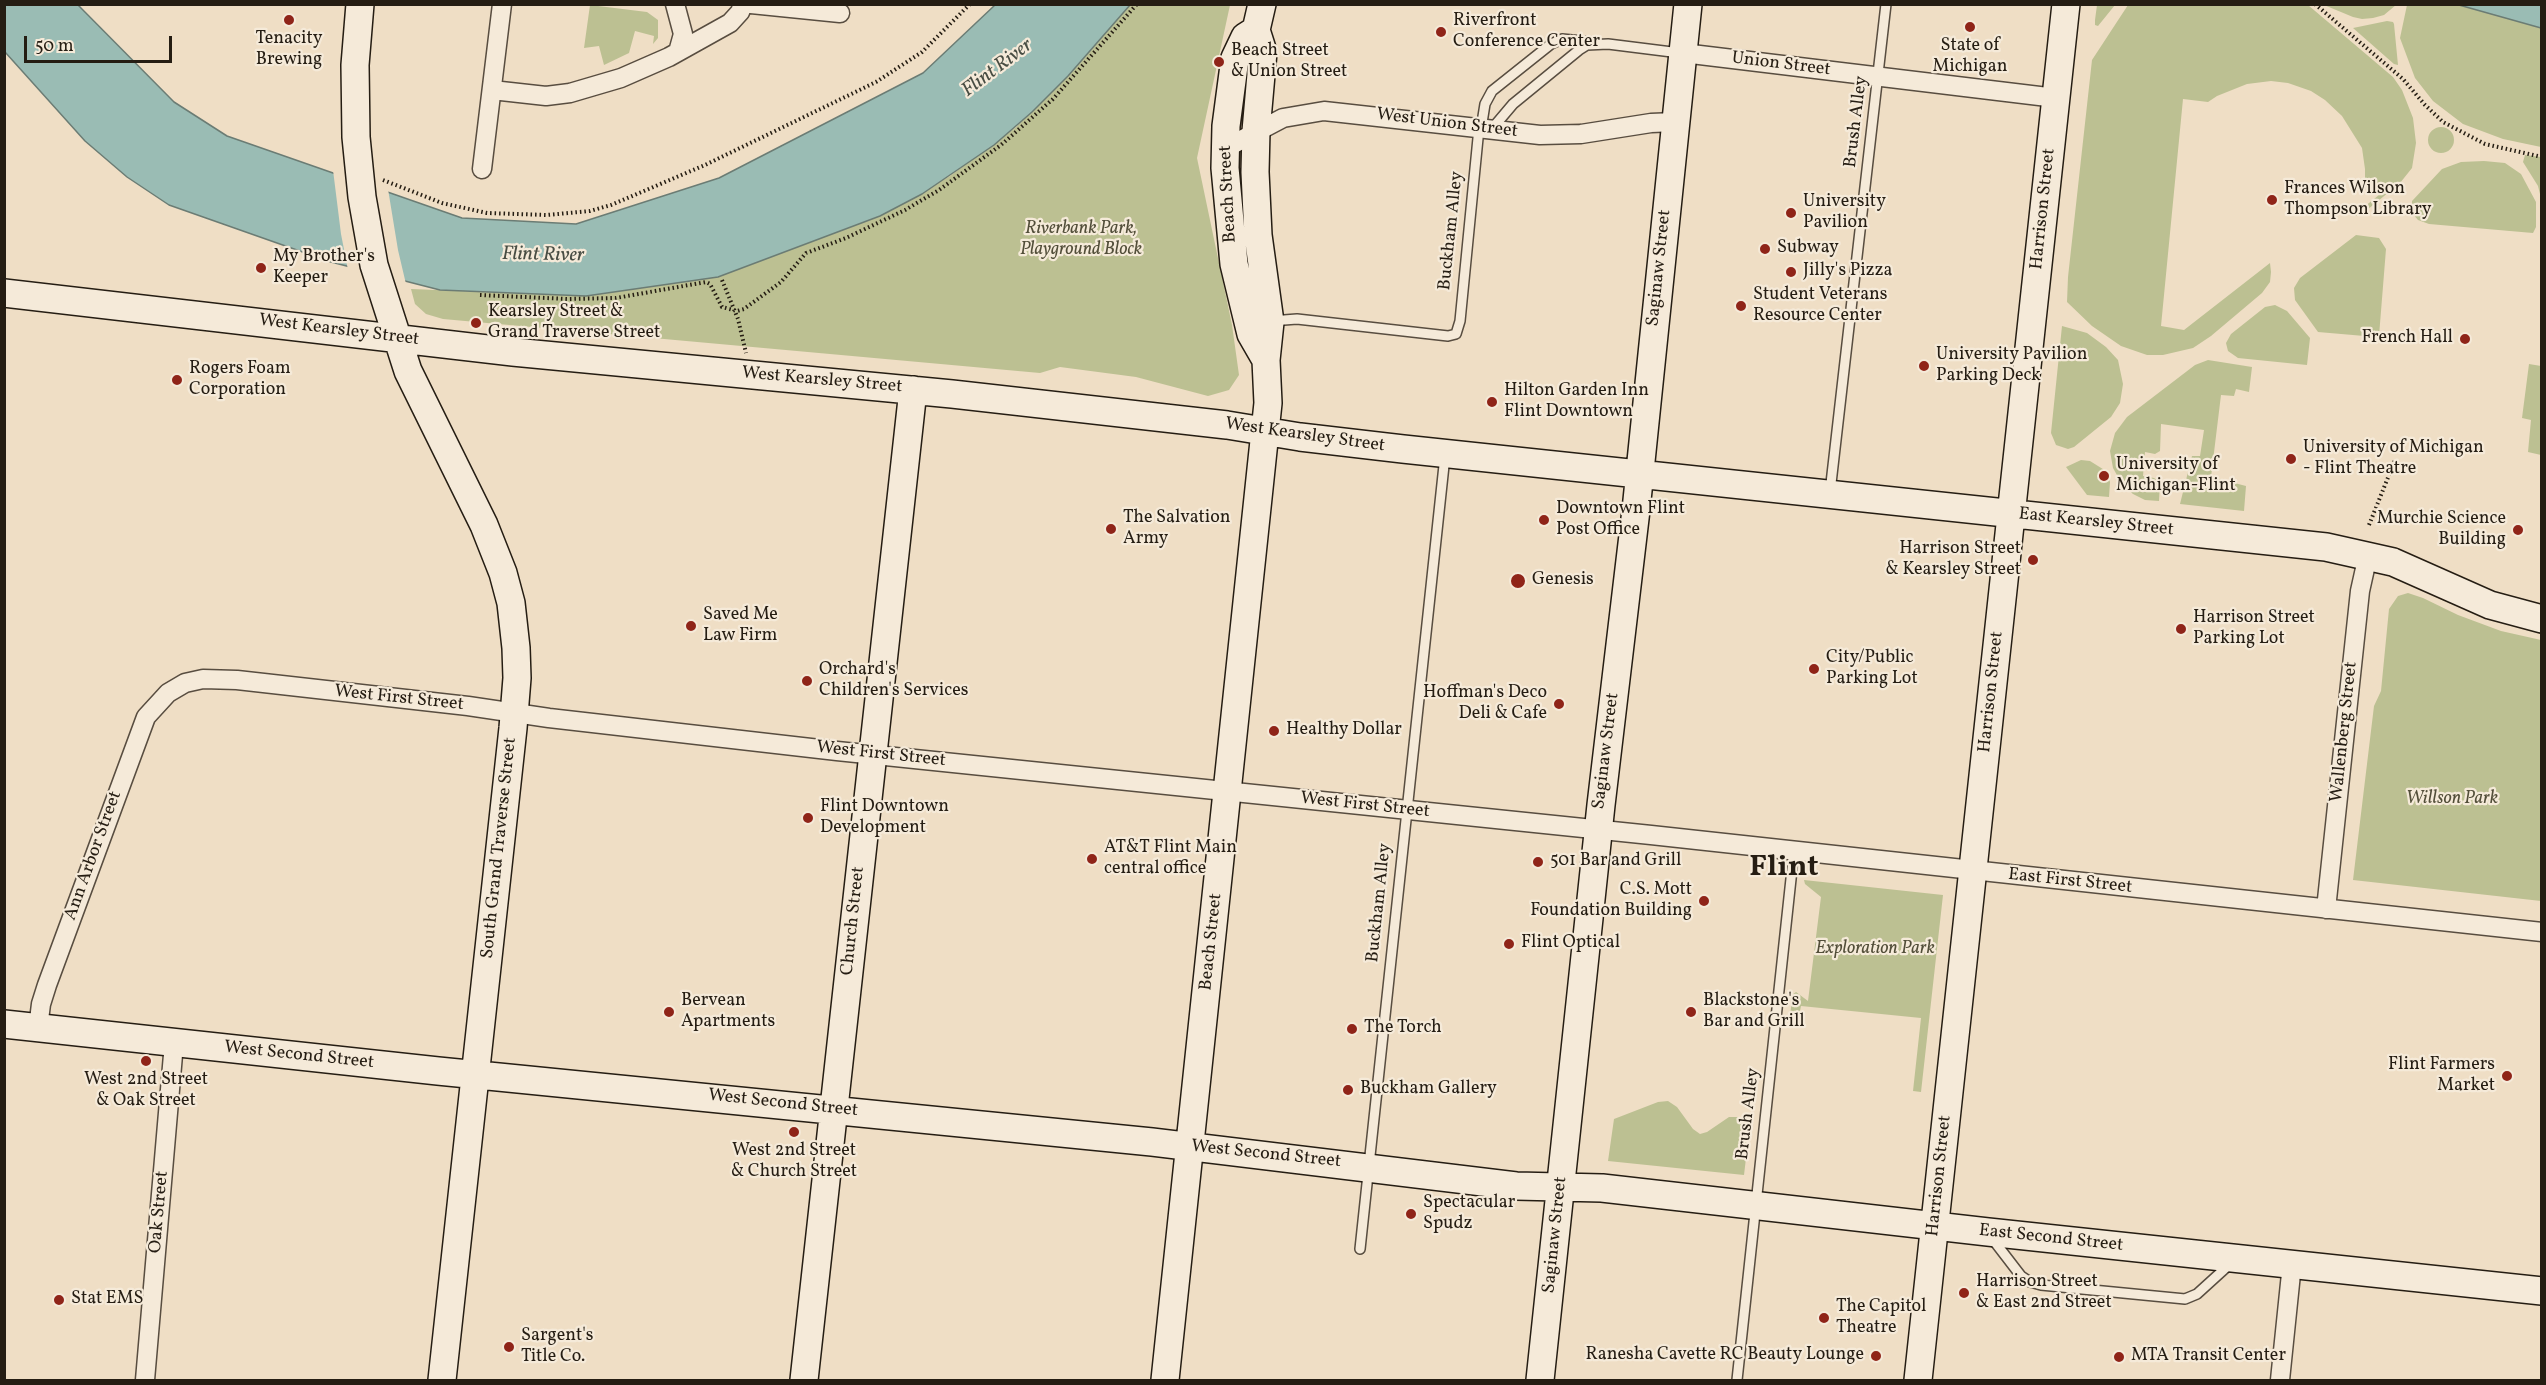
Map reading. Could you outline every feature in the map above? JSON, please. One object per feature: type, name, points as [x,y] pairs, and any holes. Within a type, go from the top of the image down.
[{"type":"street","name":"South Grand Traverse Street","points":[[360,4],[354,98],[358,160],[365,221],[379,283],[411,378],[484,525],[503,573],[515,634],[517,671],[515,713],[442,1380]]},
{"type":"street","points":[[483,169],[502,4]]},
{"type":"street","points":[[675,4],[683,34],[678,52]]},
{"type":"street","points":[[492,90],[546,96],[570,93],[633,73],[678,52],[730,23],[740,12],[743,4]]},
{"type":"street","points":[[751,4],[840,13]]},
{"type":"street","name":"Saginaw Street","points":[[1540,1380],[1688,4]]},
{"type":"street","name":"Harrison Street","points":[[1918,1380],[2066,4]]},
{"type":"street","name":"Beach Street","points":[[1165,1380],[1269,397],[1260,324],[1257,218],[1256,131],[1263,52],[1259,17]]},
{"type":"street","name":"Beach Street","points":[[1259,17],[1237,52],[1228,108],[1225,168],[1232,249],[1260,324]]},
{"type":"street","name":"Union Street","points":[[1683,53],[2056,98]]},
{"type":"street","name":"West Union Street","points":[[1226,148],[1256,131],[1293,115],[1324,111],[1521,133],[1581,134],[1651,123],[1675,122]]},
{"type":"street","name":"West Kearsley Street","points":[[4,293],[513,352],[913,390],[1639,474]]},
{"type":"street","name":"Church Street","points":[[804,1380],[913,390]]},
{"type":"street","name":"East Kearsley Street","points":[[1639,474],[2326,547],[2368,555],[2414,571],[2490,605],[2541,619]]},
{"type":"street","name":"Wallenberg Street","points":[[2326,909],[2360,591],[2368,555]]},
{"type":"street","name":"West First Street","points":[[168,693],[195,680],[224,679],[872,755],[1599,831]]},
{"type":"street","name":"Ann Arbor Street","points":[[38,1028],[41,1004],[47,985],[142,725],[150,711],[168,693]]},
{"type":"street","name":"East First Street","points":[[1599,831],[2541,932]]},
{"type":"street","name":"West Second Street","points":[[4,1024],[1190,1146],[1516,1186],[1561,1187]]},
{"type":"street","name":"Oak Street","points":[[144,1380],[174,1043]]},
{"type":"street","name":"East Second Street","points":[[1561,1187],[1602,1188],[2541,1291]]},
{"type":"street","points":[[2280,1380],[2292,1264]]},
{"type":"lane","name":"Brush Alley","points":[[1830,494],[1886,4]]},
{"type":"lane","name":"Buckham Alley","points":[[1260,324],[1297,319],[1455,335],[1460,321],[1484,129],[1485,104],[1492,91],[1551,44],[1562,39],[1683,53]]},
{"type":"lane","points":[[1484,129],[1578,50],[1587,45],[1600,43]]},
{"type":"lane","name":"Buckham Alley","points":[[1360,1249],[1445,453]]},
{"type":"lane","name":"Brush Alley","points":[[1737,1380],[1754,1205],[1794,851]]},
{"type":"lane","points":[[1989,1232],[2012,1264],[2030,1282],[2168,1299],[2193,1297],[2236,1258]]},
{"type":"path","points":[[386,181],[441,203],[487,213],[547,215],[590,211],[611,205],[645,193],[876,82],[922,52],[970,4]]},
{"type":"path","points":[[480,295],[607,299],[639,296],[706,282],[710,285],[720,305],[735,311],[747,308],[778,285],[806,253],[846,238],[905,210],[1001,145],[1053,99],[1137,4]]},
{"type":"path","points":[[2315,4],[2403,79],[2443,122],[2485,144],[2541,157]]},
{"type":"path","points":[[722,280],[735,311],[746,353]]},
{"type":"path","points":[[2369,525],[2395,460]]},
{"type":"green space","points":[[590,5],[647,12],[658,20],[658,38],[653,44],[654,36],[635,31],[629,53],[604,65],[599,46],[584,48]]},
{"type":"green space","name":"Riverbank Park, Playground Block","points":[[1130,5],[1230,5],[1197,158],[1232,325],[1239,375],[1229,390],[1208,396],[1136,377],[1060,367],[1040,373],[443,319],[426,314],[415,304],[411,289],[586,296],[718,277],[880,216],[950,176],[1015,128],[1068,76]]},
{"type":"green space","points":[[2097,5],[2115,5],[2098,26],[2095,25]]},
{"type":"green space","points":[[2128,5],[2308,5],[2393,77],[2402,90],[2413,118],[2416,143],[2412,168],[2400,183],[2367,210],[2356,216],[2354,215],[2384,191],[2365,188],[2362,148],[2342,116],[2325,100],[2311,91],[2288,83],[2271,81],[2247,84],[2208,102],[2183,99],[2161,326],[2184,330],[2270,263],[2271,272],[2270,282],[2262,293],[2211,336],[2193,348],[2163,355],[2147,355],[2121,346],[2092,326],[2067,302],[2092,60]]},
{"type":"green space","points":[[2324,5],[2396,5],[2384,15],[2362,19]]},
{"type":"green space","points":[[2407,5],[2459,5],[2541,28],[2541,147],[2503,139],[2463,124],[2433,101],[2415,78],[2400,38]]},
{"type":"green space","points":[[2387,21],[2394,24],[2398,65],[2353,28]]},
{"type":"green space","points":[[2441,127],[2450,131],[2454,140],[2450,149],[2441,153],[2432,149],[2428,140],[2432,131]]},
{"type":"green space","points":[[2525,155],[2541,157],[2541,198],[2538,186],[2523,162]]},
{"type":"green space","points":[[2461,162],[2505,163],[2521,174],[2536,202],[2536,227],[2533,233],[2429,224],[2418,220],[2412,213],[2412,201],[2442,169]]},
{"type":"green space","points":[[2356,235],[2379,238],[2386,249],[2379,336],[2318,332],[2295,300],[2294,288],[2300,278]]},
{"type":"green space","points":[[2275,305],[2287,311],[2310,338],[2307,365],[2238,358],[2228,351],[2226,343],[2231,334],[2265,307]]},
{"type":"green space","points":[[2062,326],[2087,333],[2106,347],[2118,360],[2123,384],[2120,403],[2111,417],[2074,447],[2068,449],[2056,445],[2051,433]]},
{"type":"green space","points":[[2208,360],[2252,367],[2249,392],[2236,389],[2234,396],[2221,395],[2211,477],[2246,486],[2244,511],[2180,504],[2192,456],[2200,456],[2204,430],[2161,424],[2160,451],[2155,454],[2145,452],[2143,476],[2160,482],[2159,501],[2145,500],[2133,494],[2122,484],[2113,468],[2110,451],[2115,433],[2127,417],[2195,365]]},
{"type":"green space","points":[[2529,364],[2541,366],[2541,455],[2528,452],[2531,420],[2522,418]]},
{"type":"green space","points":[[2081,460],[2090,461],[2106,471],[2110,482],[2109,497],[2087,495],[2066,467]]},
{"type":"green space","name":"Willson Park","points":[[2408,593],[2501,631],[2541,640],[2541,901],[2353,880],[2374,706],[2381,691],[2389,609],[2398,596]]},
{"type":"green space","name":"Exploration Park","points":[[1804,880],[1943,895],[1921,1092],[1913,1091],[1921,1018],[1801,1006],[1798,1021],[1793,1023],[1790,1019],[1792,995],[1796,992],[1808,1001],[1821,897],[1805,884]]},
{"type":"green space","points":[[1668,1101],[1677,1107],[1693,1129],[1700,1134],[1707,1132],[1729,1117],[1746,1117],[1743,1140],[1748,1141],[1744,1175],[1608,1161],[1614,1119],[1658,1102]]},
{"type":"water","name":"Flint River","points":[[5,5],[78,5],[174,102],[227,136],[462,218],[576,224],[719,178],[923,73],[995,5],[1130,5],[1068,76],[1032,112],[994,145],[922,194],[880,216],[718,277],[586,296],[440,290],[331,262],[169,205],[127,177],[85,141],[5,52]]},
{"type":"water","points":[[2459,5],[2541,5],[2541,28]]},
{"type":"pier","points":[[333,170],[388,189],[406,284],[348,270]]},
{"type":"place","name":"Tenacity Brewing","points":[[289,20]]},
{"type":"place","name":"State of Michigan","points":[[1970,27]]},
{"type":"place","name":"Riverfront Conference Center","points":[[1441,32]]},
{"type":"place","name":"Beach Street & Union Street","points":[[1219,62]]},
{"type":"place","name":"Frances Wilson Thompson Library","points":[[2272,200]]},
{"type":"place","name":"University Pavilion","points":[[1791,213]]},
{"type":"place","name":"Subway","points":[[1765,249]]},
{"type":"place","name":"My Brother's Keeper","points":[[261,268]]},
{"type":"place","name":"Jilly's Pizza","points":[[1791,272]]},
{"type":"place","name":"Student Veterans Resource Center","points":[[1741,306]]},
{"type":"place","name":"Kearsley Street & Grand Traverse Street","points":[[476,323]]},
{"type":"place","name":"French Hall","points":[[2465,339]]},
{"type":"place","name":"University Pavilion Parking Deck","points":[[1924,366]]},
{"type":"place","name":"Rogers Foam Corporation","points":[[177,380]]},
{"type":"place","name":"Hilton Garden Inn Flint Downtown","points":[[1492,402]]},
{"type":"place","name":"University of Michigan - Flint Theatre","points":[[2291,459]]},
{"type":"place","name":"University of Michigan-Flint","points":[[2104,476]]},
{"type":"place","name":"Downtown Flint Post Office","points":[[1544,520]]},
{"type":"place","name":"The Salvation Army","points":[[1111,529]]},
{"type":"place","name":"Murchie Science Building","points":[[2518,530]]},
{"type":"place","name":"Harrison Street & Kearsley Street","points":[[2033,560]]},
{"type":"place","name":"Genesis","points":[[1518,581]]},
{"type":"place","name":"Saved Me Law Firm","points":[[691,626]]},
{"type":"place","name":"Harrison Street Parking Lot","points":[[2181,629]]},
{"type":"place","name":"City/Public Parking Lot","points":[[1814,669]]},
{"type":"place","name":"Orchard's Children's Services","points":[[807,681]]},
{"type":"place","name":"Hoffman's Deco Deli & Cafe","points":[[1559,704]]},
{"type":"place","name":"Healthy Dollar","points":[[1274,731]]},
{"type":"place","name":"Flint Downtown Development","points":[[808,818]]},
{"type":"place","name":"AT&T Flint Main central office","points":[[1092,859]]},
{"type":"place","name":"501 Bar and Grill","points":[[1538,862]]},
{"type":"place","name":"C.S. Mott Foundation Building","points":[[1704,901]]},
{"type":"place","name":"Flint Optical","points":[[1509,944]]},
{"type":"place","name":"Bervean Apartments","points":[[669,1012]]},
{"type":"place","name":"Blackstone's Bar and Grill","points":[[1691,1012]]},
{"type":"place","name":"The Torch","points":[[1352,1029]]},
{"type":"place","name":"West 2nd Street & Oak Street","points":[[146,1061]]},
{"type":"place","name":"Flint Farmers Market","points":[[2507,1076]]},
{"type":"place","name":"Buckham Gallery","points":[[1348,1090]]},
{"type":"place","name":"West 2nd Street & Church Street","points":[[794,1132]]},
{"type":"place","name":"Spectacular Spudz","points":[[1411,1214]]},
{"type":"place","name":"Harrison Street & East 2nd Street","points":[[1964,1293]]},
{"type":"place","name":"Stat EMS","points":[[59,1300]]},
{"type":"place","name":"The Capitol Theatre","points":[[1824,1318]]},
{"type":"place","name":"Sargent's Title Co.","points":[[509,1347]]},
{"type":"place","name":"Ranesha Cavette RC Beauty Lounge","points":[[1876,1356]]},
{"type":"place","name":"MTA Transit Center","points":[[2119,1357]]},
{"type":"district","name":"Flint","points":[[1784,869]]}]
